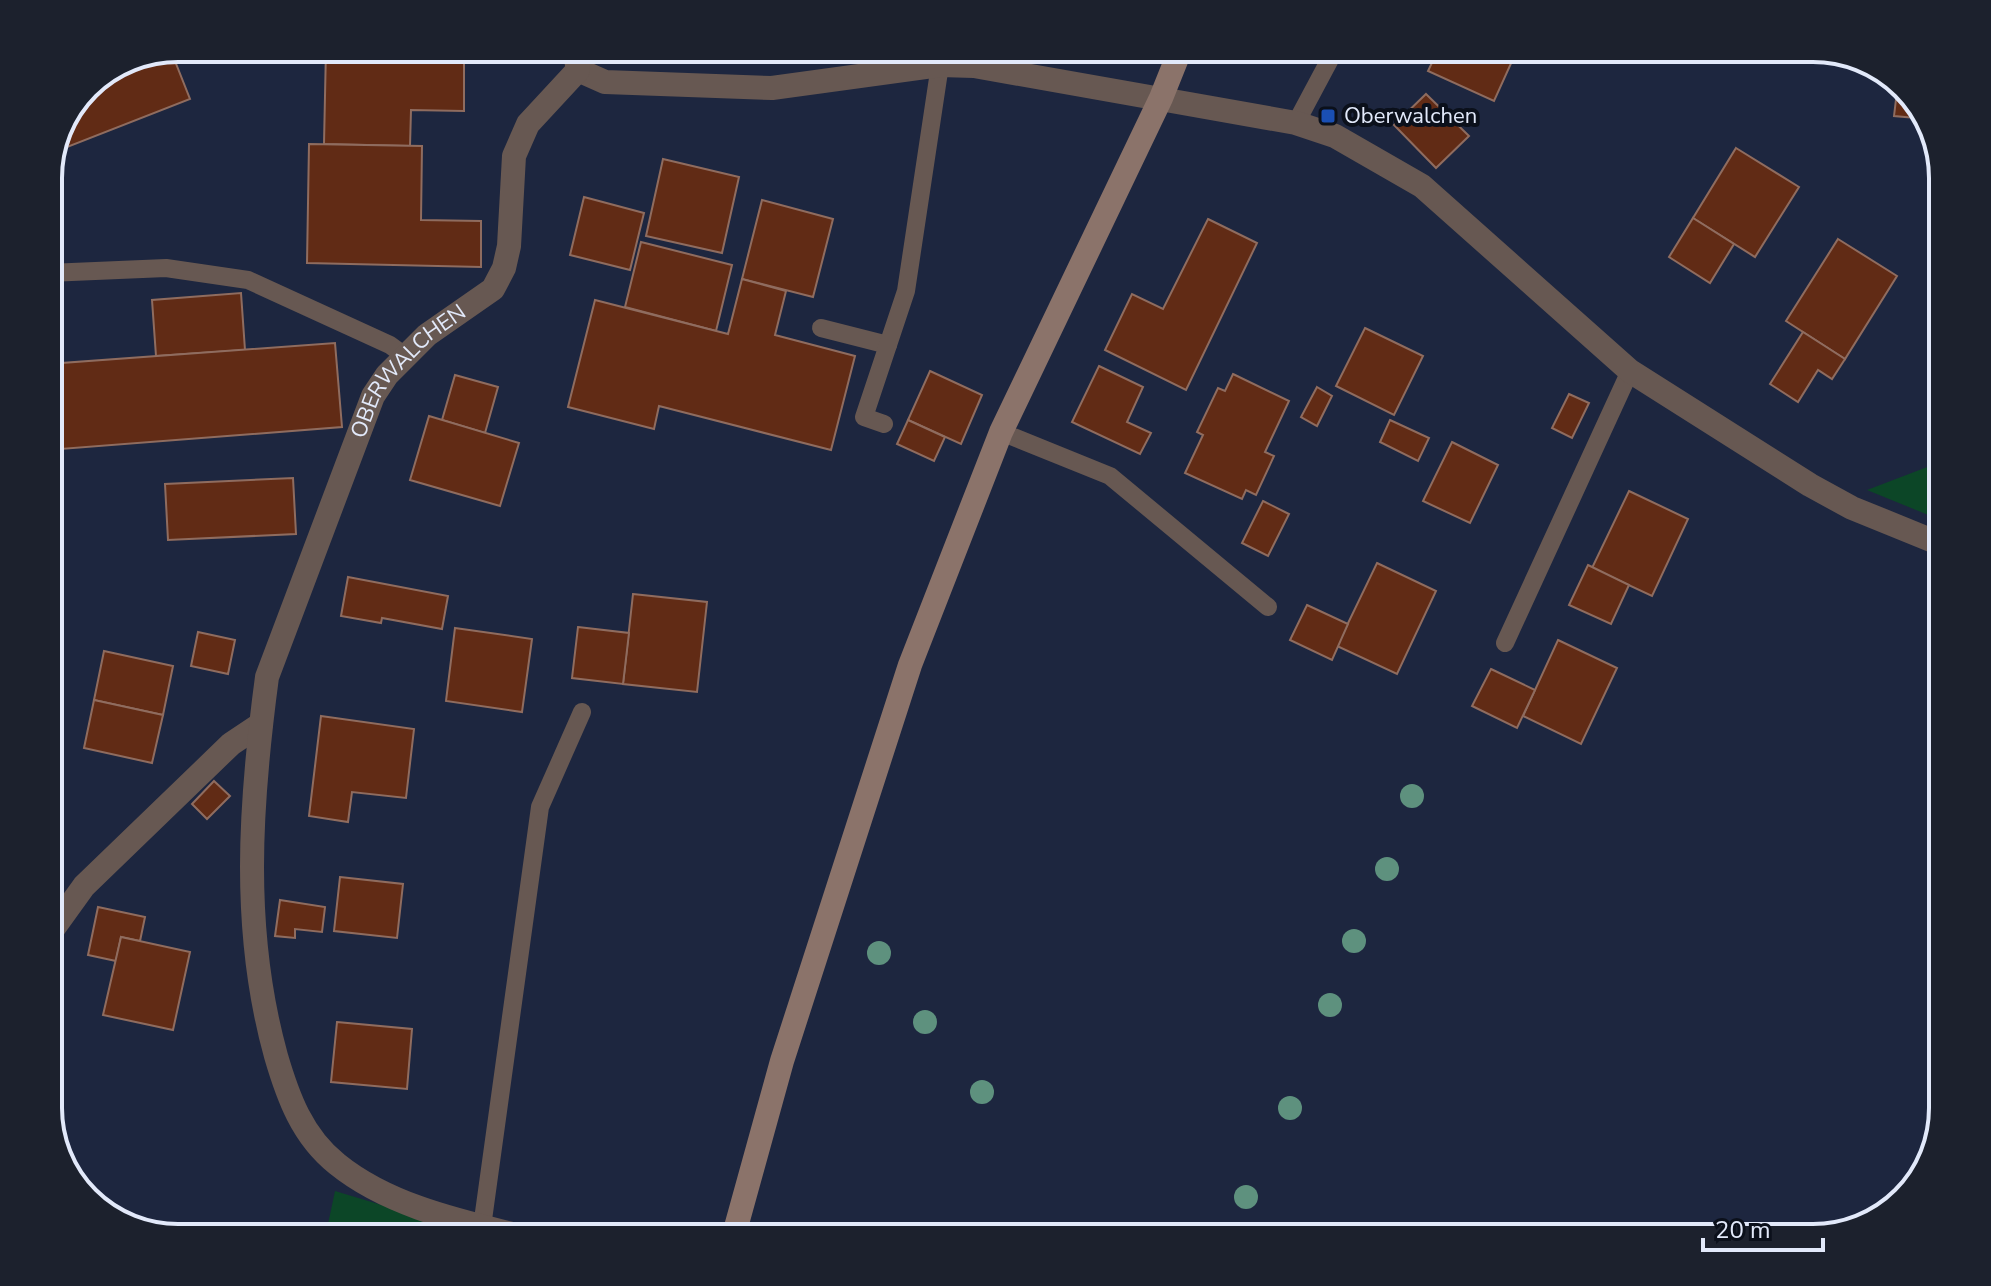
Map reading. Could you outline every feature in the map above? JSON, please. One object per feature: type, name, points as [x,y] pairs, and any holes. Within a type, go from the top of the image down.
[{"type":"main road","points":[[737,1224],[782,1061],[910,665],[1001,432],[1175,62]]},
{"type":"street","name":"OBERWALCHEN","points":[[473,1224],[394,1197],[356,1178],[315,1144],[298,1119],[283,1083],[268,1027],[255,955],[251,858],[261,724],[267,677],[373,396],[387,375],[427,335],[493,289],[504,268],[509,246],[514,156],[528,124],[574,62]]},
{"type":"street","points":[[580,62],[605,82],[772,88],[940,65],[974,66],[1296,123],[1335,136],[1422,186],[1630,371],[1838,500],[1929,539]]},
{"type":"street","points":[[62,917],[84,886],[231,744],[261,724]]},
{"type":"lane","points":[[1296,123],[1329,62]]},
{"type":"lane","points":[[884,424],[864,417],[906,291],[940,65]]},
{"type":"lane","points":[[62,272],[166,268],[248,280],[390,345],[405,356]]},
{"type":"lane","points":[[821,328],[888,345]]},
{"type":"lane","points":[[1505,643],[1630,371]]},
{"type":"lane","points":[[1001,432],[1110,476],[1268,607]]},
{"type":"lane","points":[[482,1224],[540,807],[582,712]]},
{"type":"green space","points":[[1929,466],[1929,515],[1867,490]]},
{"type":"green space","points":[[335,1191],[445,1224],[328,1224]]},
{"type":"building","points":[[175,62],[190,99],[66,147],[86,107],[120,78],[141,68]]},
{"type":"building","points":[[326,62],[464,62],[464,111],[411,110],[410,146],[324,144]]},
{"type":"building","points":[[1432,62],[1512,62],[1494,101],[1428,71]]},
{"type":"building","points":[[1426,94],[1469,136],[1436,168],[1394,125]]},
{"type":"building","points":[[1896,98],[1911,118],[1894,116]]},
{"type":"building","points":[[309,144],[422,146],[421,220],[481,221],[481,267],[307,263]]},
{"type":"building","points":[[1736,148],[1799,187],[1755,257],[1693,218]]},
{"type":"building","points":[[663,159],[739,177],[722,253],[646,236]]},
{"type":"building","points":[[584,197],[644,213],[630,270],[570,255]]},
{"type":"building","points":[[762,200],[833,219],[813,297],[742,279]]},
{"type":"building","points":[[1693,218],[1734,244],[1710,283],[1669,257]]},
{"type":"building","points":[[1208,219],[1257,243],[1186,390],[1105,350],[1132,294],[1163,309]]},
{"type":"building","points":[[1838,239],[1897,276],[1845,359],[1786,321]]},
{"type":"building","points":[[641,242],[732,265],[716,331],[625,307]]},
{"type":"building","points":[[742,279],[786,291],[775,335],[855,356],[831,450],[659,406],[654,429],[568,407],[595,300],[728,334]]},
{"type":"building","points":[[241,293],[245,350],[156,356],[152,300]]},
{"type":"building","points":[[1365,328],[1423,356],[1394,415],[1336,386]]},
{"type":"building","points":[[1803,332],[1845,359],[1832,379],[1818,370],[1798,402],[1770,384]]},
{"type":"building","points":[[335,343],[342,427],[62,449],[62,363]]},
{"type":"building","points":[[1099,366],[1143,387],[1127,422],[1151,433],[1140,454],[1072,422]]},
{"type":"building","points":[[930,371],[982,395],[961,444],[908,420]]},
{"type":"building","points":[[1233,374],[1289,401],[1265,452],[1274,456],[1256,495],[1246,490],[1242,499],[1185,473],[1203,435],[1197,432],[1218,388],[1225,391]]},
{"type":"building","points":[[455,375],[498,387],[485,433],[442,420]]},
{"type":"building","points":[[1317,387],[1332,396],[1317,426],[1301,417]]},
{"type":"building","points":[[1569,394],[1589,403],[1572,438],[1552,428]]},
{"type":"building","points":[[429,416],[519,443],[500,506],[410,480]]},
{"type":"building","points":[[908,420],[945,437],[934,461],[897,444]]},
{"type":"building","points":[[1390,420],[1429,438],[1418,461],[1380,442]]},
{"type":"building","points":[[1452,442],[1498,465],[1470,523],[1423,501]]},
{"type":"building","points":[[293,478],[296,534],[168,540],[165,484]]},
{"type":"building","points":[[1629,491],[1688,519],[1652,596],[1592,568]]},
{"type":"building","points":[[1263,501],[1289,514],[1268,556],[1242,543]]},
{"type":"building","points":[[1377,563],[1436,591],[1397,674],[1337,646]]},
{"type":"building","points":[[1588,565],[1629,585],[1611,624],[1569,605]]},
{"type":"building","points":[[348,577],[448,596],[442,629],[382,618],[381,623],[341,616]]},
{"type":"building","points":[[633,594],[707,602],[697,692],[623,684]]},
{"type":"building","points":[[1307,605],[1348,624],[1332,660],[1290,640]]},
{"type":"building","points":[[578,627],[629,633],[623,684],[572,678]]},
{"type":"building","points":[[455,628],[532,639],[522,712],[446,701]]},
{"type":"building","points":[[198,632],[235,640],[228,674],[191,666]]},
{"type":"building","points":[[1558,640],[1617,668],[1581,744],[1523,716]]},
{"type":"building","points":[[104,651],[173,666],[163,715],[94,700]]},
{"type":"building","points":[[1491,669],[1535,690],[1517,728],[1472,706]]},
{"type":"building","points":[[94,700],[163,715],[152,763],[84,748]]},
{"type":"building","points":[[321,716],[414,729],[406,798],[352,792],[348,822],[309,816]]},
{"type":"building","points":[[214,781],[230,796],[207,819],[192,804]]},
{"type":"building","points":[[340,877],[403,884],[397,938],[334,931]]},
{"type":"building","points":[[280,900],[325,907],[322,932],[295,929],[295,938],[275,936]]},
{"type":"building","points":[[98,907],[145,917],[140,941],[121,937],[116,961],[88,955]]},
{"type":"building","points":[[121,937],[190,952],[173,1030],[103,1015]]},
{"type":"building","points":[[337,1022],[412,1029],[407,1089],[331,1082]]},
{"type":"place","name":"Oberwalchen","points":[[1328,116]]}]
